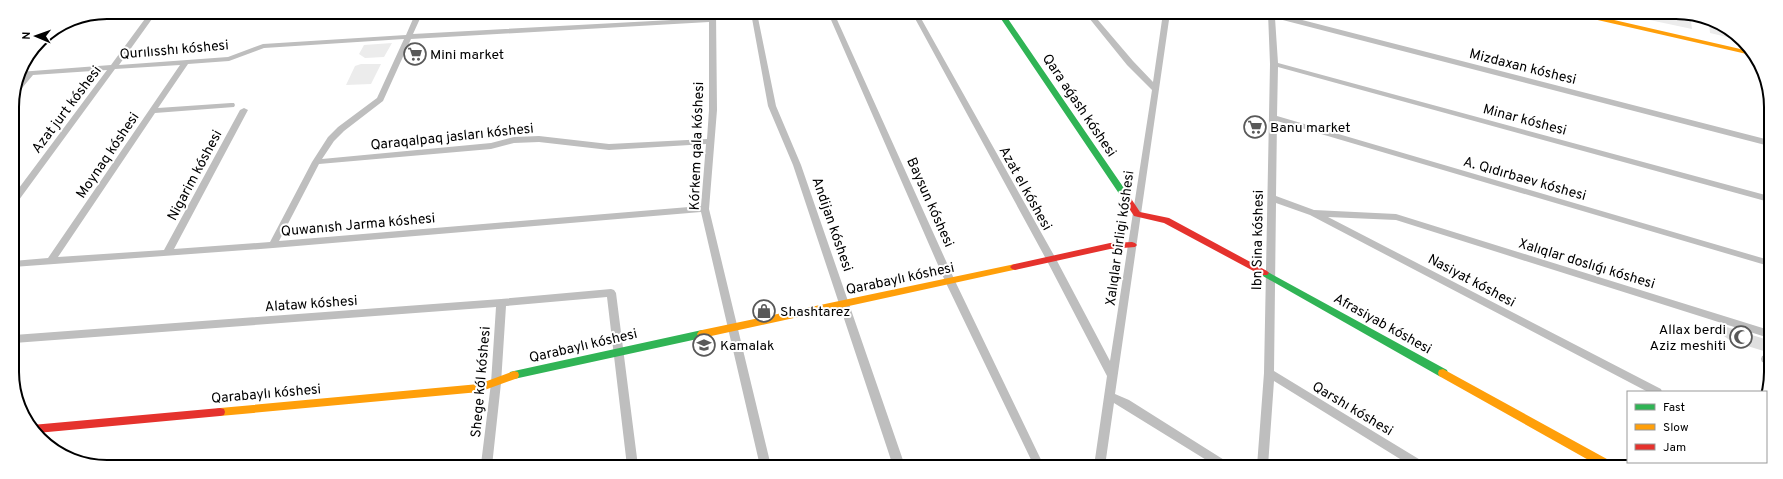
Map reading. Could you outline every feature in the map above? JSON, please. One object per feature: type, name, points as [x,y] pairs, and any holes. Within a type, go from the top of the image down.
[{"type":"street","name":"Azat jurt kóshesi","points":[[19,194],[149,19]]},
{"type":"street","points":[[273,245],[316,162],[331,139],[341,129],[380,99],[417,19]]},
{"type":"street","name":"Qurılısshı kóshesi","points":[[26,73],[230,59],[263,46],[670,19]]},
{"type":"street","name":"Kórkem qala kóshesi","points":[[713,19],[713,110],[709,141],[705,209],[765,460]]},
{"type":"street","name":"Andijan kóshesi","points":[[755,19],[772,106],[797,164],[846,304],[897,460]]},
{"type":"street","name":"Baysun kóshesi","points":[[834,19],[950,281],[1036,460]]},
{"type":"street","name":"Azat el kóshesi","points":[[918,19],[1051,259],[1113,377]]},
{"type":"street","name":"Qara aǵash kóshesi","points":[[1004,19],[1137,214]]},
{"type":"street","points":[[1093,19],[1130,63],[1155,89]]},
{"type":"street","name":"Xalıqlar birligi kóshesi","points":[[1100,460],[1166,19]]},
{"type":"street","name":"Ibn Sina kóshesi","points":[[1262,460],[1269,373],[1274,64],[1271,19]]},
{"type":"street","name":"Mizdaxan kóshesi","points":[[1290,19],[1764,142]]},
{"type":"street","points":[[1602,19],[1744,52]]},
{"type":"street","name":"Moynaq kóshesi","points":[[52,261],[185,63]]},
{"type":"street","name":"Minar kóshesi","points":[[1274,64],[1764,198]]},
{"type":"street","points":[[23,82],[31,73]]},
{"type":"street","points":[[153,111],[231,105]]},
{"type":"street","name":"Nigarim kóshesi","points":[[167,253],[244,110]]},
{"type":"street","name":"A. Qıdırbaev kóshesi","points":[[1273,117],[1764,262]]},
{"type":"street","name":"Qaraqalpaq jasları kóshesi","points":[[316,162],[491,146],[514,140],[539,139],[609,146],[709,141]]},
{"type":"street","name":"Nasiyat kóshesi","points":[[1272,198],[1313,213],[1654,391]]},
{"type":"street","name":"Quwanısh Jarma kóshesi","points":[[19,264],[273,245],[705,209]]},
{"type":"street","name":"Xalıqlar doslıǵı kóshesi","points":[[1313,213],[1396,217],[1764,332]]},
{"type":"street","name":"Afrasiyab kóshesi","points":[[1137,214],[1166,220],[1270,276],[1599,460]]},
{"type":"street","name":"Qarabaylı kóshesi","points":[[40,428],[479,388],[496,383],[510,376],[619,351],[846,304],[1110,246],[1132,245]]},
{"type":"street","name":"Alataw kóshesi","points":[[19,339],[501,303],[611,293],[619,351]]},
{"type":"street","name":"Shege kól kóshesi","points":[[486,460],[496,383],[501,303]]},
{"type":"street","points":[[619,351],[632,460]]},
{"type":"street","name":"Qarshı kóshesi","points":[[1269,373],[1412,460]]},
{"type":"street","points":[[1110,396],[1125,403],[1215,460]]},
{"type":"shaded area","points":[[1645,19],[1682,19],[1691,21],[1692,29]]},
{"type":"shaded area","points":[[1709,26],[1730,38],[1710,33]]},
{"type":"shaded area","points":[[392,43],[384,57],[365,58],[359,54],[364,45]]},
{"type":"shaded area","points":[[361,64],[381,64],[371,84],[346,85],[355,66]]},
{"type":"building","name":"Allax berdi Aziz meshiti","points":[[1720,325],[1764,339],[1764,351],[1731,341],[1721,334]]},
{"type":"traffic: fast","points":[[1004,19],[1125,196]]},
{"type":"traffic: fast","points":[[1264,273],[1443,373]]},
{"type":"traffic: fast","points":[[514,375],[702,334]]},
{"type":"traffic: slow","points":[[1602,19],[1744,52]]},
{"type":"traffic: slow","points":[[702,334],[1015,267]]},
{"type":"traffic: slow","points":[[1443,373],[1599,460]]},
{"type":"traffic: slow","points":[[220,412],[479,388],[514,375]]},
{"type":"traffic: jam","points":[[1125,196],[1137,214],[1166,220],[1264,273]]},
{"type":"traffic: jam","points":[[1015,267],[1110,246],[1132,245]]},
{"type":"traffic: jam","points":[[40,428],[220,412]]},
{"type":"place","name":"Mini market","points":[[415,54]]},
{"type":"place","name":"Banu market","points":[[1255,127]]},
{"type":"place","name":"Shashtarez","points":[[764,311]]},
{"type":"place","name":"Allax berdi Aziz meshiti","points":[[1741,337]]},
{"type":"place","name":"Kamalak","points":[[704,345]]}]
